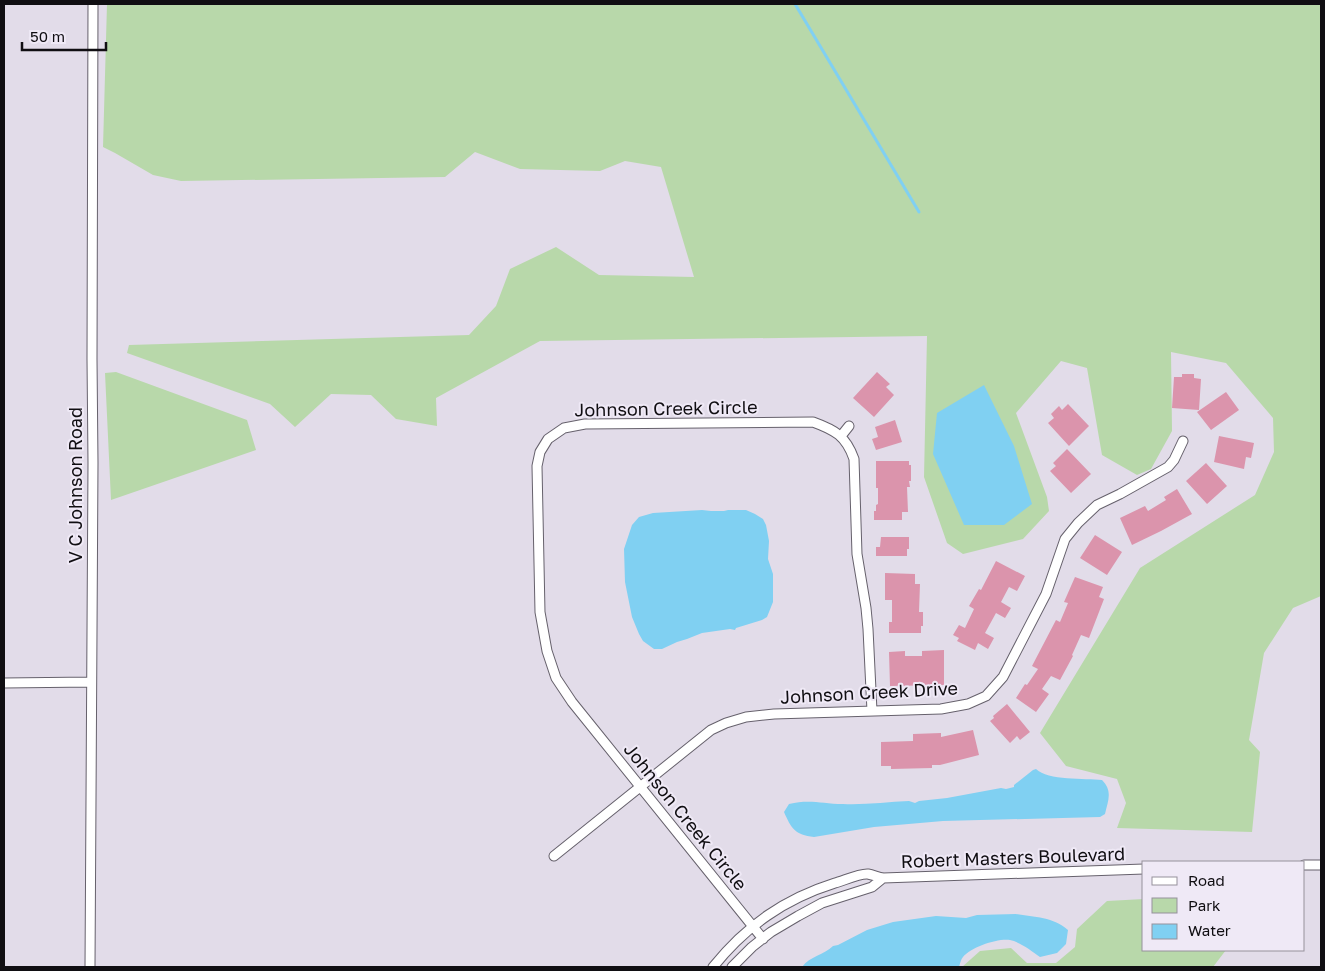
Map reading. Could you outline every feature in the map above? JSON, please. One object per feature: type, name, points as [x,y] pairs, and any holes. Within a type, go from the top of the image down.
[{"type":"street","name":"V C Johnson Road","points":[[90,967],[93,4]]},
{"type":"street","name":"Johnson Creek Circle","points":[[763,939],[572,702],[556,678],[547,651],[540,612],[537,466],[540,452],[548,439],[564,428],[585,424],[813,422],[841,436]]},
{"type":"street","points":[[849,426],[841,436],[850,448],[854,459],[857,554],[866,608],[872,711]]},
{"type":"street","name":"Johnson Creek Drive","points":[[554,856],[711,730],[726,723],[746,716],[774,714],[941,710],[968,704],[986,696],[1002,677],[1036,614],[1046,594],[1065,539],[1097,505],[1168,467],[1184,441]]},
{"type":"street","points":[[4,683],[91,682]]},
{"type":"street","points":[[1305,865],[1321,864]]},
{"type":"street","name":"Robert Masters Boulevard","points":[[713,967],[726,951],[753,927],[793,899],[866,874],[883,878],[1142,869]]},
{"type":"street","name":"Robert Masters Boulevard","points":[[732,967],[752,947],[771,932],[798,916],[822,903],[872,887],[883,878]]},
{"type":"green space","points":[[107,4],[1321,4],[1321,596],[1293,608],[1264,653],[1249,740],[1260,752],[1252,832],[1117,828],[1126,803],[1117,779],[1066,766],[1040,733],[1140,568],[1255,495],[1274,452],[1273,418],[1226,363],[1171,352],[1172,431],[1151,469],[1137,475],[1102,455],[1087,368],[1061,361],[1016,413],[1047,497],[1049,511],[1023,539],[963,554],[947,543],[924,477],[927,336],[540,341],[436,398],[437,426],[396,419],[371,395],[331,394],[295,427],[270,404],[127,353],[129,345],[469,335],[496,306],[510,269],[556,247],[599,275],[694,277],[661,167],[625,161],[600,171],[520,169],[475,152],[445,177],[181,181],[153,175],[103,147]]},
{"type":"green space","points":[[116,372],[247,420],[256,450],[111,500],[105,373]]},
{"type":"green space","points":[[1142,899],[1142,951],[1225,951],[1213,967],[962,967],[980,951],[1011,948],[1027,963],[1056,963],[1075,947],[1077,929],[1107,901]]},
{"type":"water","points":[[984,385],[1014,446],[1032,504],[1004,525],[964,525],[933,454],[937,413]]},
{"type":"water","points":[[746,510],[763,519],[769,541],[768,559],[773,574],[773,602],[767,617],[762,620],[736,628],[735,630],[702,633],[662,649],[654,649],[643,641],[639,634],[632,617],[625,582],[624,549],[632,525],[639,517],[653,513]]},
{"type":"water","points":[[1036,769],[1049,776],[1102,780],[1109,792],[1105,814],[1100,817],[943,821],[874,827],[814,837],[794,830],[784,812],[789,804],[796,803],[859,804],[909,801],[915,803],[1001,788],[1006,789],[1014,787],[1014,785]]},
{"type":"water","points":[[1016,914],[1044,918],[1056,922],[1068,930],[1066,944],[1057,953],[1040,957],[1014,941],[999,940],[985,944],[967,953],[962,958],[959,967],[802,967],[809,960],[833,946],[867,930],[893,922],[936,916],[966,918],[977,915]]},
{"type":"building","points":[[877,372],[890,384],[886,387],[894,395],[874,417],[853,398]]},
{"type":"building","points":[[1182,374],[1194,374],[1194,378],[1201,379],[1199,410],[1172,408],[1174,377],[1182,377]]},
{"type":"building","points":[[1226,392],[1239,410],[1211,430],[1197,412]]},
{"type":"building","points":[[1068,404],[1089,426],[1069,446],[1048,423],[1054,418],[1051,414],[1059,406],[1062,410]]},
{"type":"building","points":[[895,420],[902,442],[876,450],[872,439],[878,437],[875,427]]},
{"type":"building","points":[[1219,436],[1254,443],[1251,458],[1246,457],[1244,469],[1214,462]]},
{"type":"building","points":[[1067,449],[1091,474],[1071,493],[1050,471],[1056,466],[1053,463]]},
{"type":"building","points":[[876,461],[909,461],[909,465],[911,465],[910,487],[907,487],[908,512],[902,512],[902,520],[874,520],[874,511],[876,511],[876,505],[878,504]]},
{"type":"building","points":[[1206,463],[1227,486],[1207,504],[1186,481]]},
{"type":"building","points":[[1177,489],[1192,514],[1132,545],[1120,518],[1145,506],[1148,511],[1166,500],[1164,497]]},
{"type":"building","points":[[1095,535],[1122,552],[1107,575],[1080,558]]},
{"type":"building","points":[[881,537],[909,537],[907,556],[876,556],[876,547],[880,547]]},
{"type":"building","points":[[996,561],[1025,576],[1017,591],[1009,587],[1001,602],[1011,608],[1005,618],[996,613],[985,633],[994,638],[988,649],[978,643],[975,650],[957,641],[959,638],[953,635],[959,625],[965,628],[974,609],[969,606],[979,589],[981,590]]},
{"type":"building","points":[[885,573],[915,574],[915,584],[920,584],[919,612],[923,612],[921,633],[889,633],[889,622],[892,622],[892,600],[885,600]]},
{"type":"building","points":[[1075,577],[1103,587],[1099,597],[1104,599],[1089,638],[1081,635],[1073,656],[1060,680],[1051,676],[1042,689],[1049,694],[1036,712],[1016,698],[1038,669],[1032,666],[1056,620],[1060,622],[1068,603],[1064,602]]},
{"type":"building","points":[[944,650],[944,685],[890,686],[889,652],[905,651],[905,656],[922,656],[922,651]]},
{"type":"building","points":[[1007,704],[1030,732],[1020,740],[1017,736],[1010,743],[990,721]]},
{"type":"building","points":[[973,730],[979,755],[940,765],[932,765],[932,768],[891,769],[891,766],[881,766],[881,742],[913,741],[913,734],[941,733],[941,737]]},
{"type":"waterway","points":[[795,4],[919,212]]}]
